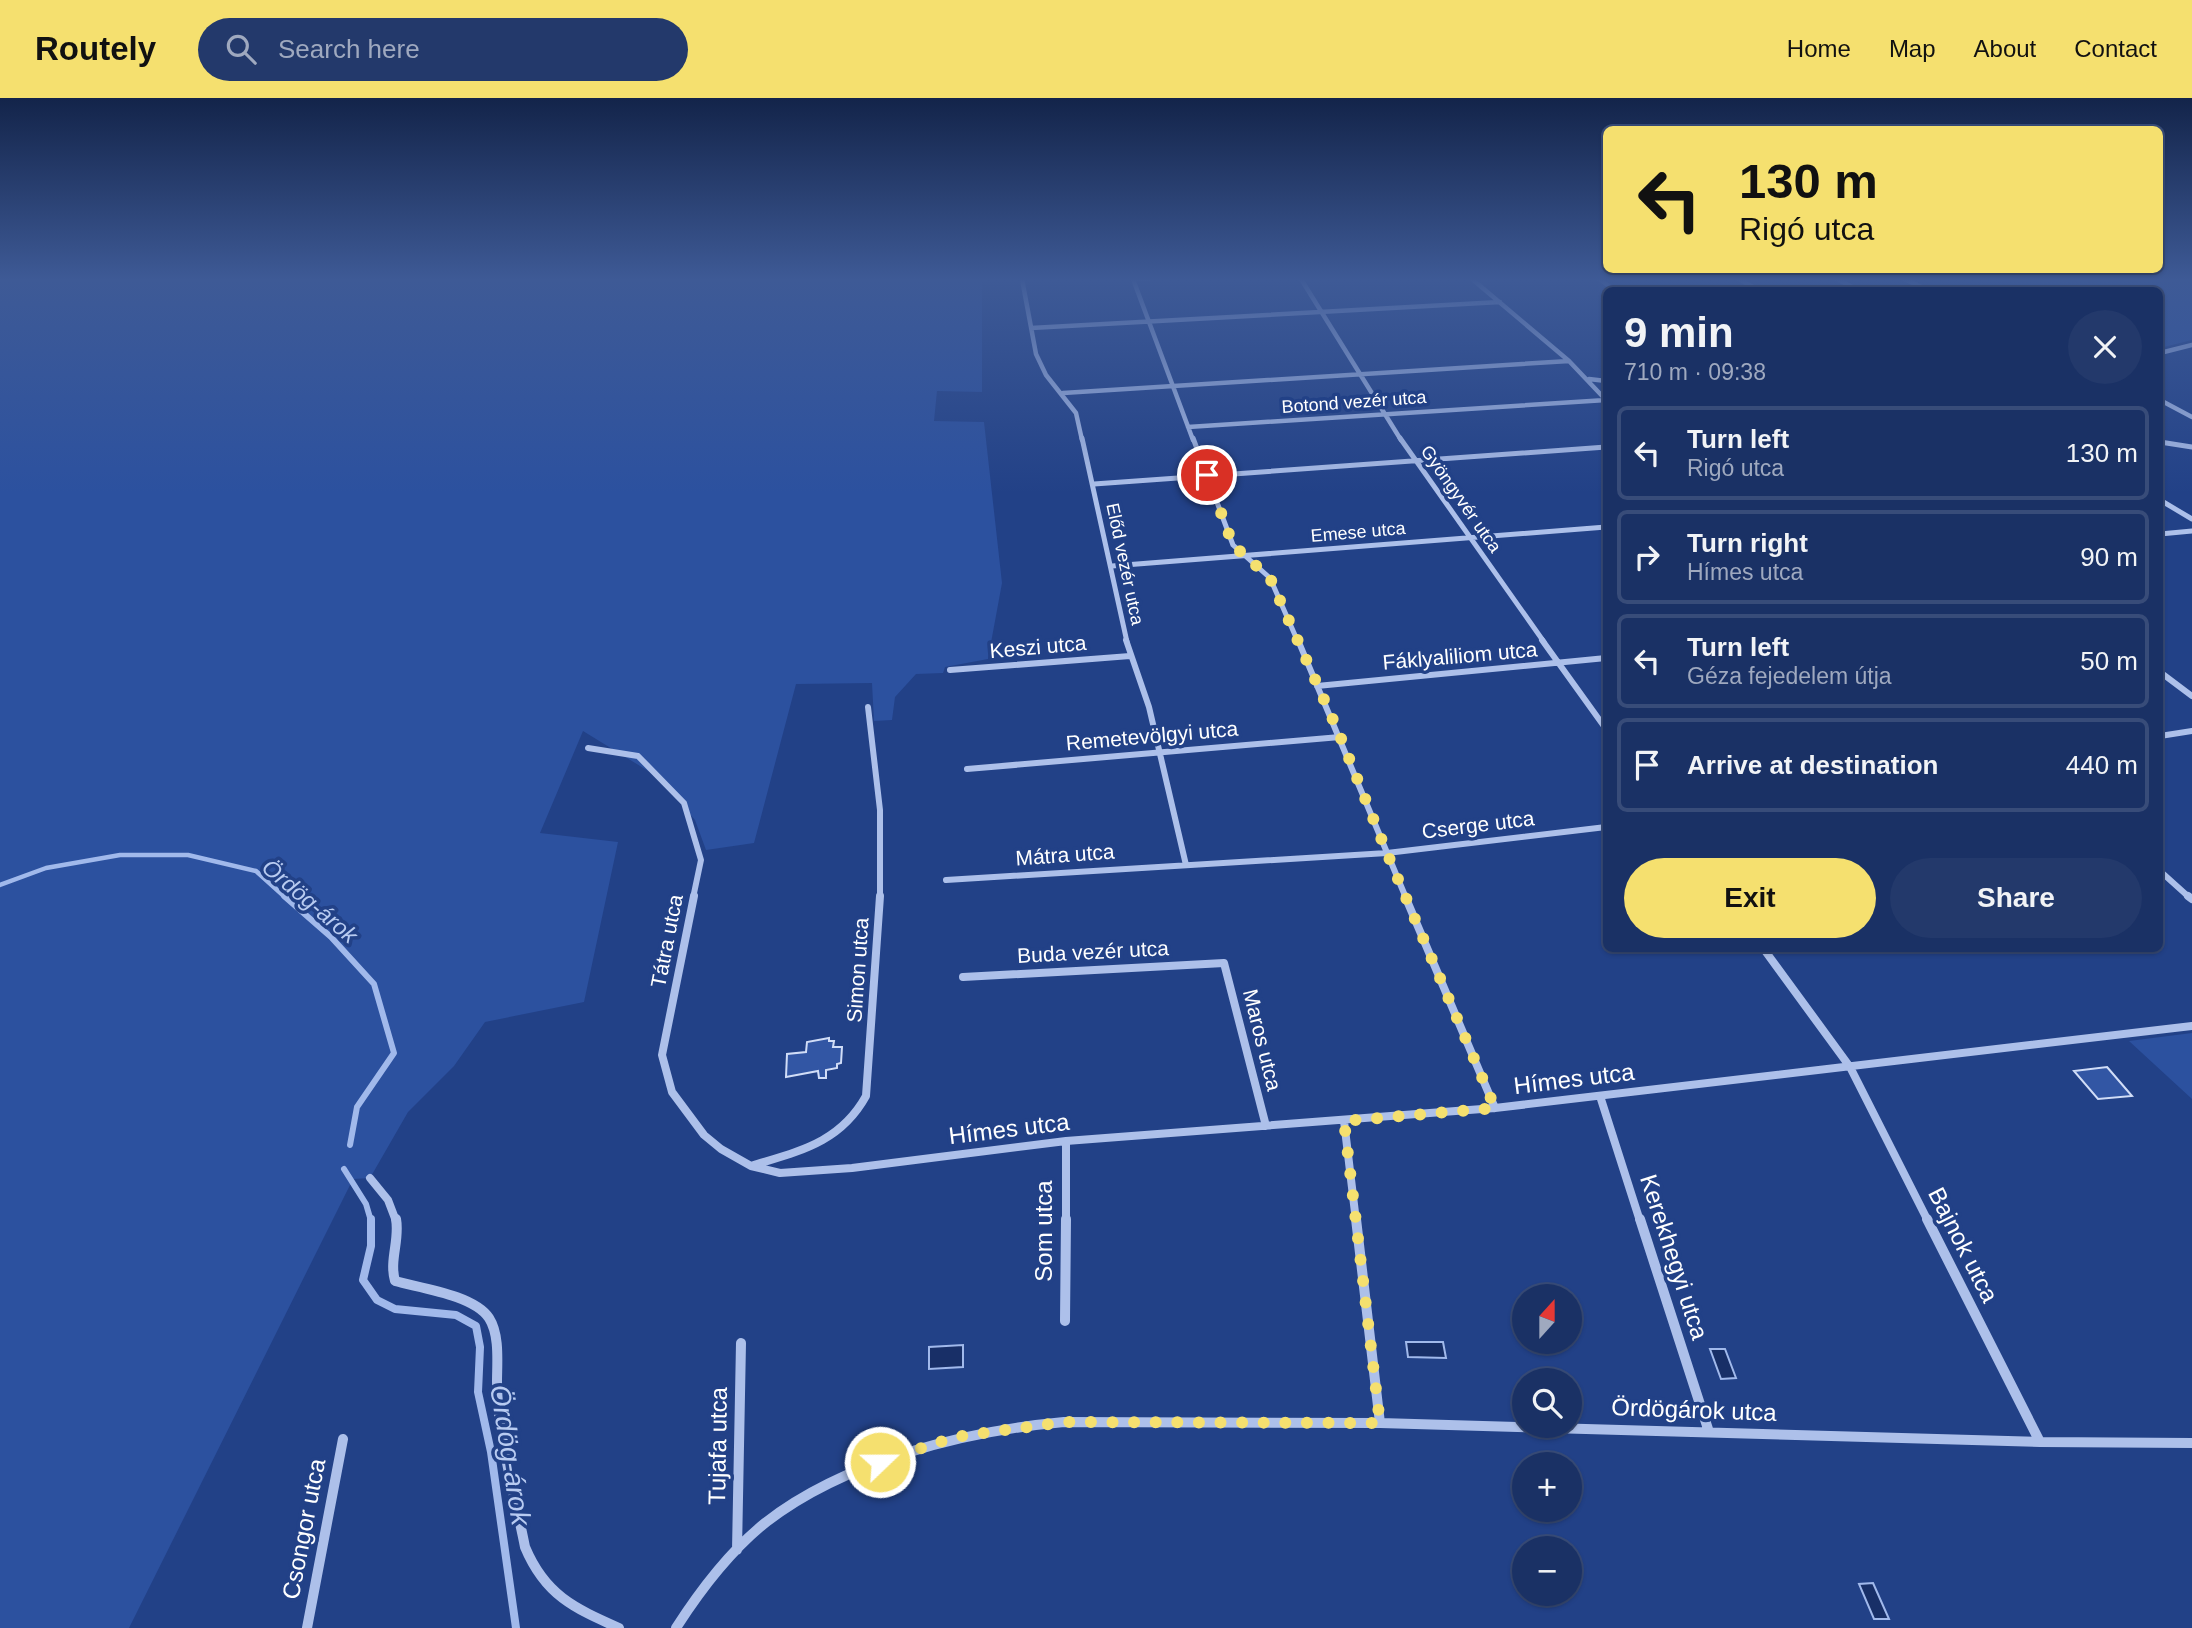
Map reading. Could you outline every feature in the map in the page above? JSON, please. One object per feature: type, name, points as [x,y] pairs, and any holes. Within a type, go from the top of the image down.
[{"type":"street","name":"Előd vezér utca","points":[[1036,350],[1045,374],[1063,393],[1076,413],[1094,484],[1130,656],[1149,707],[1186,864]]},
{"type":"street","points":[[1159,350],[1233,545],[1270,578],[1340,737],[1495,1108]]},
{"type":"street","name":"Gyöngyvér utca","points":[[1345,350],[1414,461],[1603,725]]},
{"type":"street","points":[[1557,350],[1603,396]]},
{"type":"street","points":[[1063,393],[1569,361]]},
{"type":"street","points":[[1588,379],[1603,381]]},
{"type":"street","name":"Botond vezér utca","points":[[1188,427],[1603,400]]},
{"type":"street","points":[[2163,402],[2192,417]]},
{"type":"street","points":[[2163,442],[2192,447]]},
{"type":"street","points":[[1094,484],[1603,447]]},
{"type":"street","points":[[2163,502],[2192,519]]},
{"type":"street","name":"Emese utca","points":[[1111,566],[1603,527]]},
{"type":"street","points":[[2163,534],[2192,531]]},
{"type":"street","name":"Keszi utca","points":[[950,670],[1130,656]]},
{"type":"street","name":"Fáklyaliliom utca","points":[[1317,686],[1603,658]]},
{"type":"street","points":[[2163,674],[2192,695]]},
{"type":"street","name":"Simon utca","points":[[751,1166],[821,1142],[842,1131],[858,1114],[866,1096],[880,901],[880,810],[868,707]]},
{"type":"street","points":[[2163,736],[2192,731]]},
{"type":"street","name":"Remetevölgyi utca","points":[[967,769],[1340,737]]},
{"type":"street","name":"Tátra utca","points":[[588,748],[638,756],[684,803],[701,860],[662,1055],[673,1092],[687,1115],[704,1135],[721,1149],[751,1166]]},
{"type":"street","name":"Cserge utca","points":[[1186,864],[1387,853],[1603,827]]},
{"type":"street","name":"Mátra utca","points":[[946,880],[1186,864]]},
{"type":"street","points":[[2163,875],[2192,899]]},
{"type":"street","points":[[1766,952],[1850,1067]]},
{"type":"street","name":"Buda vezér utca","points":[[963,977],[1224,963]]},
{"type":"street","name":"Maros utca","points":[[1224,963],[1266,1126]]},
{"type":"street","name":"Hímes utca","points":[[751,1166],[780,1173],[852,1168],[1066,1141],[1495,1108],[2192,1027]]},
{"type":"street","name":"Bajnok utca","points":[[1850,1067],[2039,1442]]},
{"type":"street","name":"Kerekhegyi utca","points":[[1600,1096],[1709,1432]]},
{"type":"street","points":[[1344,1121],[1380,1423]]},
{"type":"street","name":"Som utca","points":[[1065,1321],[1066,1141]]},
{"type":"street","points":[[370,1178],[395,1215],[397,1225],[393,1274],[396,1281],[462,1299],[480,1309],[490,1319],[497,1350],[497,1399],[528,1555],[545,1584],[560,1600],[619,1628]]},
{"type":"street","name":"Tujafa utca","points":[[737,1550],[741,1343]]},
{"type":"street","name":"Ördögárok utca","points":[[676,1628],[706,1584],[767,1522],[819,1490],[902,1453],[980,1432],[1064,1422],[1380,1423],[2039,1442],[2192,1443]]},
{"type":"street","name":"Csongor utca","points":[[307,1628],[344,1438]]},
{"type":"shaded area","points":[[0,350],[982,350],[982,392],[937,391],[934,421],[984,422],[1002,583],[988,659],[945,667],[943,673],[916,674],[895,697],[892,720],[874,721],[872,683],[796,684],[754,843],[706,850],[695,820],[658,777],[583,731],[540,833],[618,842],[584,1002],[485,1022],[454,1066],[408,1112],[370,1178],[353,1179],[129,1628],[0,1628]]},
{"type":"shaded area","points":[[2192,1033],[2192,1099],[2129,1041]]},
{"type":"shaded area","points":[[1406,1342],[1443,1342],[1446,1358],[1408,1357]]},
{"type":"shaded area","points":[[963,1345],[963,1367],[929,1369],[929,1347]]},
{"type":"shaded area","points":[[1710,1349],[1725,1349],[1736,1378],[1721,1379]]},
{"type":"shaded area","points":[[1873,1583],[1889,1619],[1874,1619],[1859,1584]]},
{"type":"building","points":[[829,1038],[829,1041],[834,1041],[833,1047],[842,1047],[841,1063],[837,1064],[837,1068],[826,1070],[826,1078],[819,1078],[818,1071],[786,1077],[787,1054],[806,1052],[807,1042]]},
{"type":"building","points":[[2107,1067],[2132,1096],[2098,1099],[2074,1071]]},
{"type":"waterway","name":"Ördög-árok","points":[[0,885],[46,868],[120,855],[188,855],[256,871],[286,898]]},
{"type":"waterway","name":"Ördög-árok","points":[[284,896],[331,937],[374,984],[394,1053],[357,1107],[350,1145]]},
{"type":"waterway","name":"Ördög-árok","points":[[344,1169],[366,1204],[371,1221]]},
{"type":"waterway","name":"Ördög-árok","points":[[371,1221],[371,1246],[363,1280],[377,1300],[395,1309],[456,1315],[476,1326],[480,1347],[478,1392],[491,1452],[516,1628]]},
{"type":"route","points":[[880,1462],[955,1437],[1035,1424],[1380,1423],[1344,1121],[1495,1108],[1338,731],[1270,578],[1233,545],[1207,475]]}]
